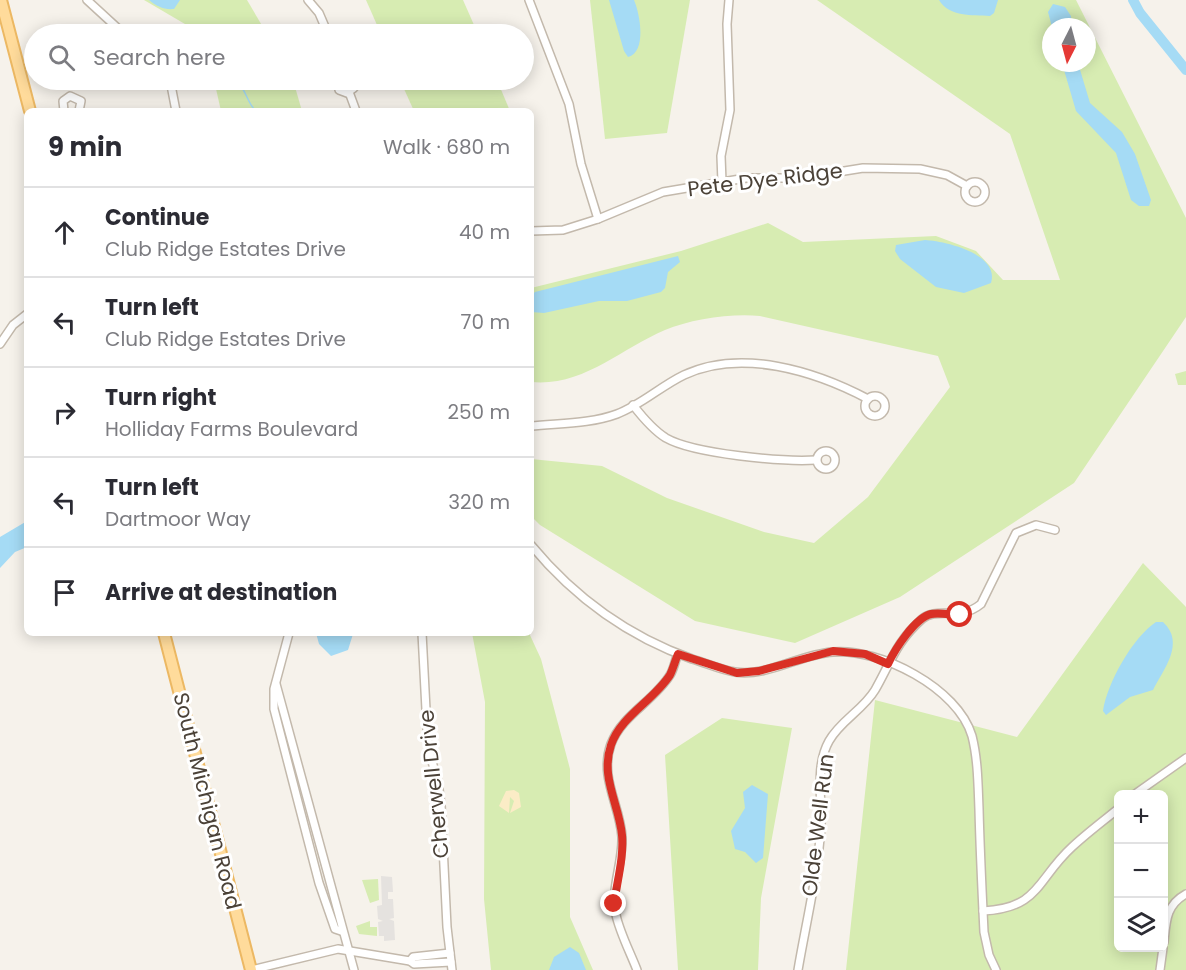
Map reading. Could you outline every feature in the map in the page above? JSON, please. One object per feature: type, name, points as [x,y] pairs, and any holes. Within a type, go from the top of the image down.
[{"type":"main road","points":[[1,0],[24,88]]},
{"type":"main road","points":[[25,90],[29,108]]},
{"type":"main road","name":"South Michigan Road","points":[[165,636],[251,970]]},
{"type":"street","points":[[87,0],[113,24]]},
{"type":"street","points":[[309,0],[324,24]]},
{"type":"street","points":[[529,0],[569,104],[580,164],[598,219]]},
{"type":"street","points":[[722,182],[721,156],[730,110],[727,24],[729,0]]},
{"type":"street","points":[[172,90],[175,108]]},
{"type":"street","points":[[339,90],[350,92],[355,108]]},
{"type":"street","points":[[64,108],[63,101],[70,96],[81,101],[80,108]]},
{"type":"street","name":"Pete Dye Ridge","points":[[534,231],[564,230],[598,219],[663,192],[746,178],[801,178],[874,168],[920,169],[947,175],[967,186]]},
{"type":"street","points":[[0,344],[13,325],[24,316]]},
{"type":"street","points":[[534,426],[609,416],[685,375],[712,365],[731,363],[767,366],[815,376],[835,382],[868,399]]},
{"type":"street","points":[[633,405],[655,430],[676,442],[776,459],[816,460]]},
{"type":"street","name":"Olde Well Run","points":[[798,970],[821,827],[822,761],[829,741],[873,692],[902,640],[928,615],[960,615],[981,604],[1016,533],[1036,525],[1055,530]]},
{"type":"street","points":[[534,549],[556,575],[617,624],[646,641],[678,654],[737,673],[759,671],[833,651],[865,654],[922,678],[945,694],[958,707],[972,736],[976,754],[983,911],[989,955],[996,970]]},
{"type":"street","points":[[288,636],[273,699],[307,837],[335,928],[341,931]]},
{"type":"street","name":"Cherwell Drive","points":[[422,636],[428,748],[438,782],[441,805],[452,966]]},
{"type":"street","points":[[637,970],[616,916],[614,904],[622,838],[619,818],[607,779],[607,760],[620,728],[671,674],[678,654]]},
{"type":"street","points":[[276,684],[294,742],[343,925],[341,931],[354,970]]},
{"type":"street","points":[[283,745],[294,742]]},
{"type":"street","points":[[1143,790],[1186,759]]},
{"type":"street","points":[[983,911],[1004,910],[1024,902],[1072,847],[1114,813]]},
{"type":"street","points":[[307,837],[318,834]]},
{"type":"street","points":[[1168,911],[1178,899],[1186,894]]},
{"type":"street","points":[[251,970],[346,948],[425,965],[452,966]]},
{"type":"street","points":[[1160,970],[1162,952]]},
{"type":"street","points":[[410,960],[413,957],[450,953]]},
{"type":"green space","points":[[144,0],[247,0],[261,24],[185,24]]},
{"type":"green space","points":[[366,0],[463,0],[474,24],[377,24]]},
{"type":"green space","points":[[590,0],[690,0],[667,133],[605,139]]},
{"type":"green space","points":[[817,0],[1076,0],[1085,18],[1042,18],[1042,72],[1096,72],[1096,40],[1186,218],[1186,317],[1074,483],[900,597],[795,643],[695,621],[540,525],[534,519],[534,459],[602,466],[667,498],[764,532],[814,543],[868,497],[950,387],[938,356],[760,316],[737,315],[675,326],[584,373],[568,379],[534,382],[534,287],[681,251],[768,223],[803,242],[936,236],[976,251],[1003,280],[1060,280],[1010,134]]},
{"type":"green space","points":[[216,90],[296,90],[301,108],[220,108]]},
{"type":"green space","points":[[405,90],[501,90],[509,108],[413,108]]},
{"type":"green space","points":[[1186,371],[1186,385],[1178,385],[1175,374]]},
{"type":"green space","points":[[1143,563],[1186,607],[1186,970],[846,970],[875,700],[1017,737]]},
{"type":"green space","points":[[473,636],[530,636],[541,659],[570,769],[570,917],[593,970],[491,970],[484,899],[485,702]]},
{"type":"green space","points":[[722,718],[792,728],[761,898],[758,970],[678,970],[665,755]]},
{"type":"green space","points":[[378,879],[379,900],[370,903],[362,880]]},
{"type":"green space","points":[[370,921],[370,927],[377,927],[377,936],[359,934],[356,926]]},
{"type":"sand","points":[[514,790],[519,793],[521,807],[510,813],[514,801],[510,797],[509,813],[499,806],[506,791]]},
{"type":"shaded area","points":[[381,876],[392,877],[393,892],[388,892],[388,899],[393,899],[394,918],[389,919],[394,921],[395,940],[384,941],[384,936],[379,936],[378,922],[383,921],[378,919],[377,906],[382,905]]},
{"type":"water","points":[[149,0],[180,0],[174,9],[170,9],[160,7]]},
{"type":"water","points":[[609,0],[634,0],[636,6],[640,23],[640,40],[634,54],[628,57],[624,51]]},
{"type":"water","points":[[939,0],[998,0],[994,13],[990,16],[955,12],[943,6]]},
{"type":"water","points":[[1053,4],[1065,7],[1071,18],[1050,18],[1048,12]]},
{"type":"water","points":[[1065,72],[1081,72],[1090,103],[1122,132],[1135,154],[1151,200],[1149,206],[1139,206],[1131,200],[1116,153],[1076,111]]},
{"type":"water","points":[[925,240],[957,246],[979,257],[992,273],[991,283],[964,293],[936,287],[900,259],[895,251],[896,245]]},
{"type":"water","points":[[678,256],[680,262],[668,272],[665,288],[661,292],[627,301],[599,301],[544,313],[534,312],[535,292]]},
{"type":"water","points":[[24,523],[24,548],[15,552],[0,568],[0,537]]},
{"type":"water","points":[[1156,622],[1163,622],[1170,630],[1173,639],[1173,647],[1162,674],[1153,690],[1130,697],[1106,715],[1103,711],[1105,700],[1115,674],[1130,649]]},
{"type":"water","points":[[317,636],[352,636],[348,650],[331,656],[319,644]]},
{"type":"water","points":[[752,785],[768,794],[763,858],[756,863],[745,852],[735,849],[731,831],[745,808],[743,792]]},
{"type":"water","points":[[570,947],[579,953],[586,970],[549,970],[554,957]]},
{"type":"waterway","points":[[1133,0],[1140,13],[1186,70]]},
{"type":"waterway","points":[[244,90],[254,108]]},
{"type":"route","points":[[614,904],[622,838],[619,818],[607,779],[607,760],[620,728],[671,674],[678,654],[737,673],[759,671],[833,651],[865,654],[888,664],[894,650],[923,618],[934,613],[960,615]]}]
